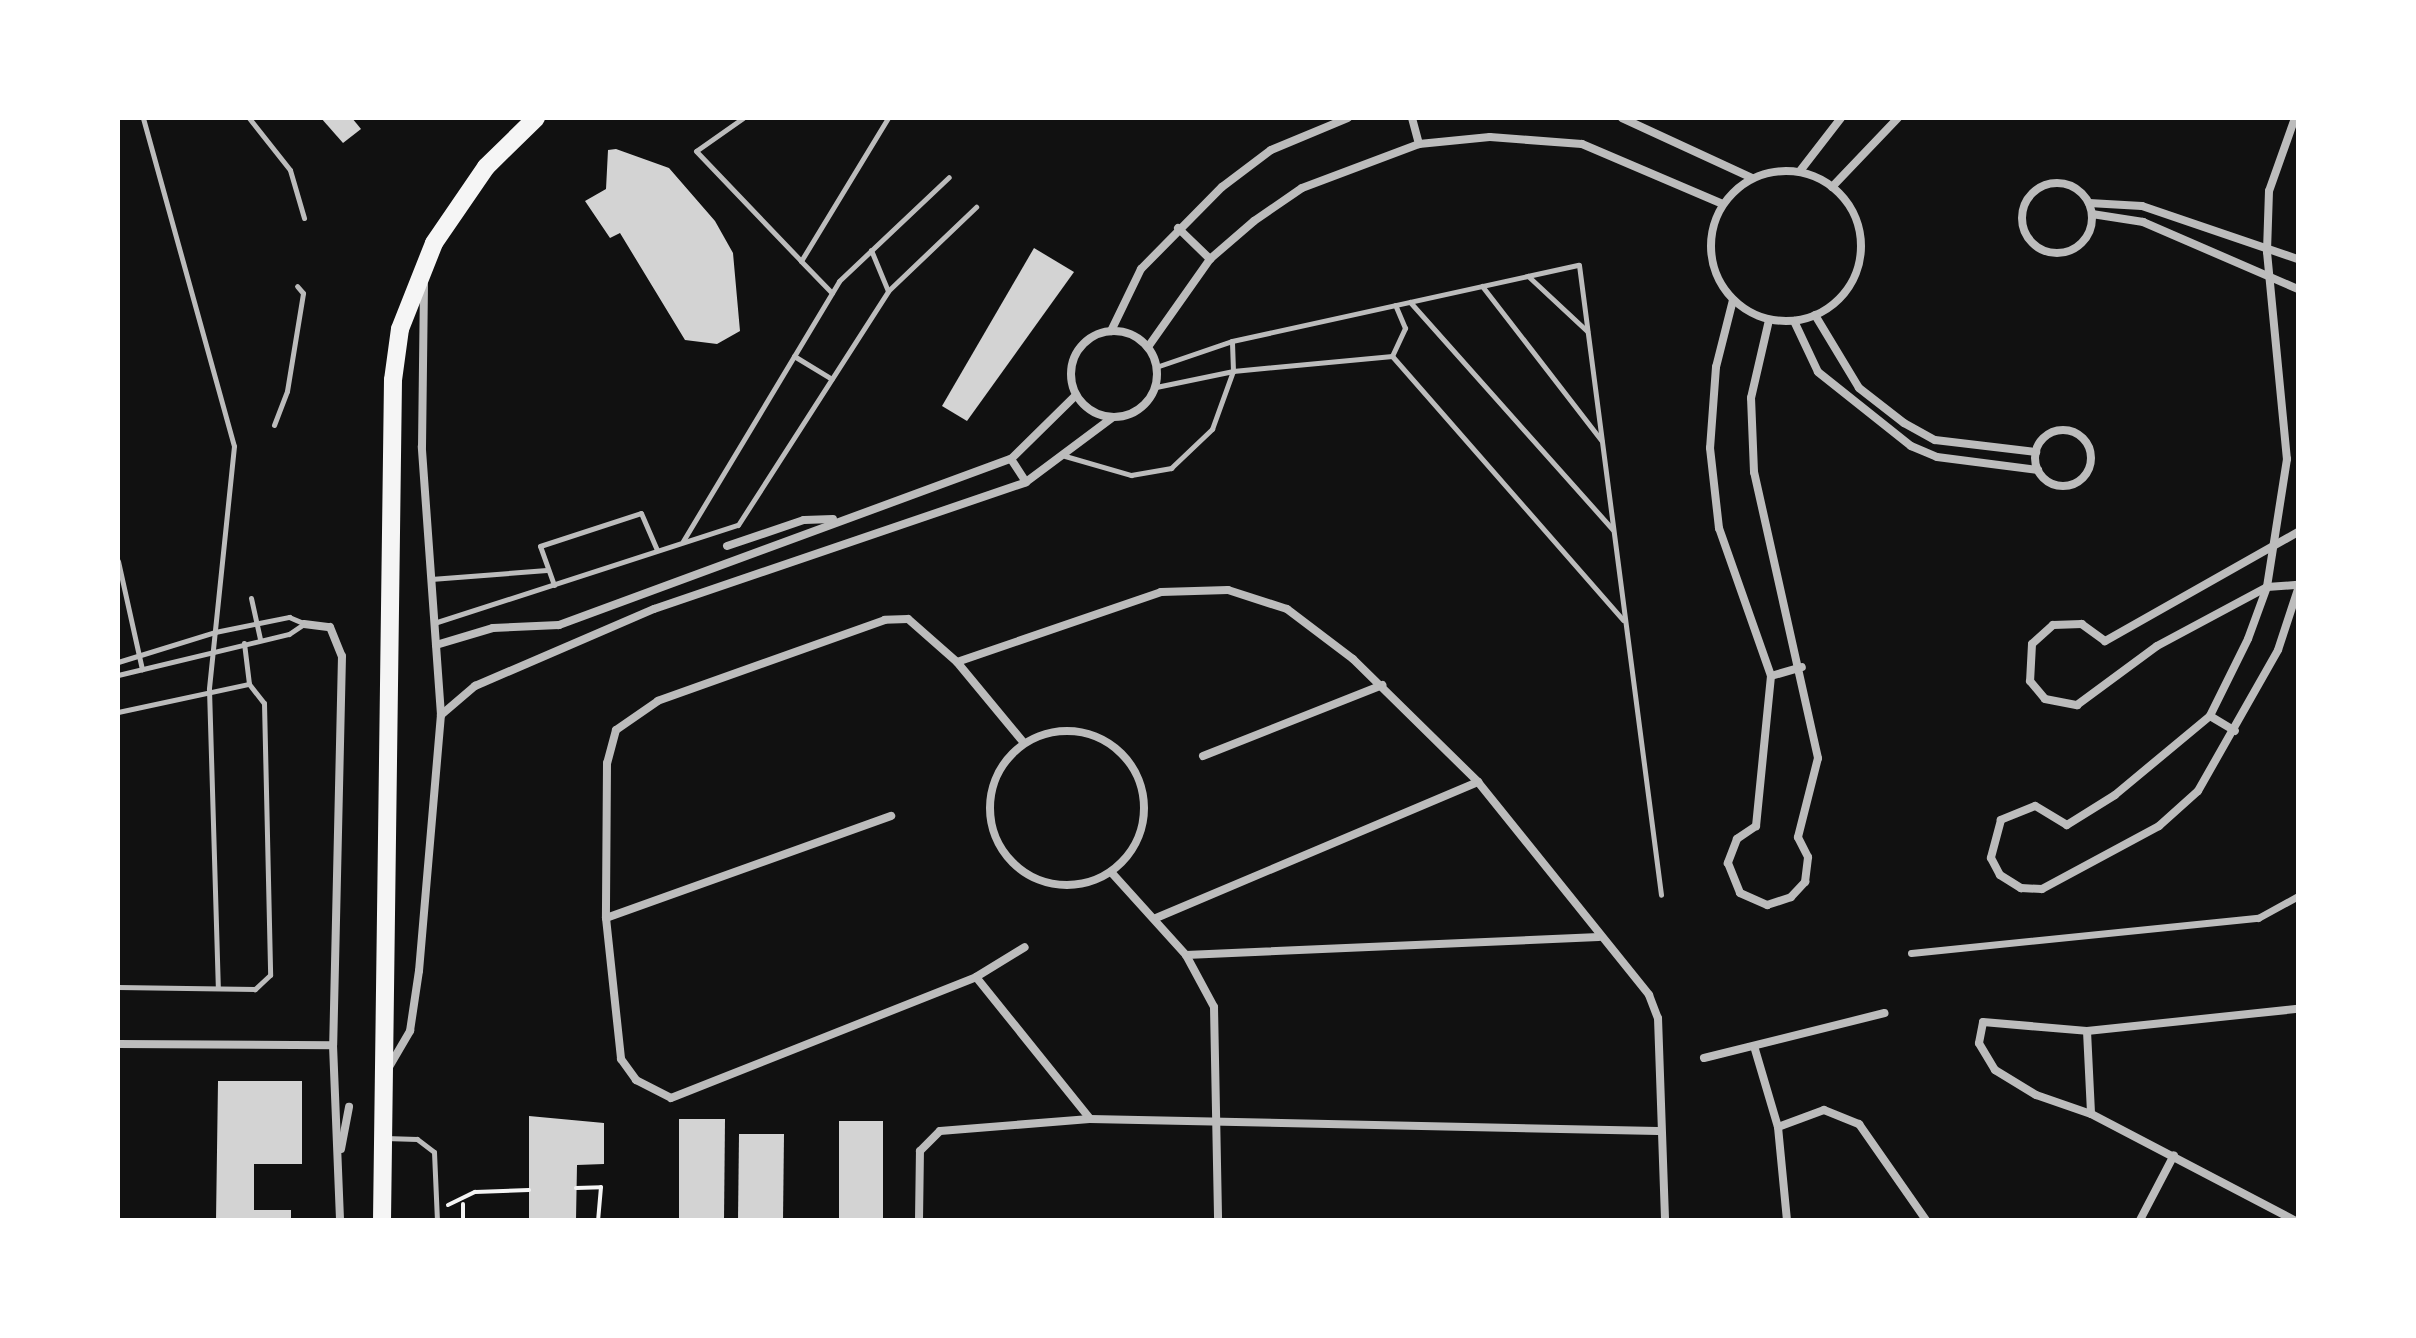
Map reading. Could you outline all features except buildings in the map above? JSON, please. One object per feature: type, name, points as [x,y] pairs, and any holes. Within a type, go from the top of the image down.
[{"type":"highway","points":[[382,1220],[387,478],[400,329],[426,261],[486,167],[536,118]]},
{"type":"street","points":[[436,645],[493,628],[559,625],[841,518],[1011,459],[1075,396],[1076,353],[1111,331],[1141,269],[1178,228],[1271,150],[1348,118]]},
{"type":"street","points":[[1412,118],[1419,144]]},
{"type":"street","points":[[1622,118],[1752,178],[1800,171],[1832,187],[1855,214],[1860,261],[1836,303],[1815,315],[1794,321],[1769,320],[1733,300],[1711,254],[1723,204],[1752,178]]},
{"type":"street","points":[[1800,171],[1841,118]]},
{"type":"street","points":[[1832,187],[1898,118]]},
{"type":"street","points":[[2295,118],[2269,191],[2267,252],[2287,459],[2274,539],[2267,587],[2210,716],[2175,750],[2067,825],[2035,806],[2001,820],[1991,858],[2000,875],[2021,888],[2042,889],[2159,826],[2198,791],[2235,731],[2278,650],[2298,587],[2267,587],[2109,675],[2092,699],[2077,705],[2045,699],[2030,681],[2032,644],[2053,625],[2082,624],[2105,641],[2223,579],[2274,539],[2298,532]]},
{"type":"street","points":[[1148,347],[1210,259],[1302,188],[1419,144],[1490,137],[1582,144],[1723,204]]},
{"type":"street","points":[[2089,203],[2092,214],[2078,245],[2057,253],[2035,246],[2023,227],[2024,204],[2040,187],[2062,183],[2089,203],[2142,206],[2267,252],[2298,259]]},
{"type":"street","points":[[2092,214],[2143,222],[2298,289]]},
{"type":"street","points":[[1178,228],[1210,259]]},
{"type":"street","points":[[381,1082],[410,1031],[441,715],[420,347],[426,261]]},
{"type":"street","points":[[1733,300],[1716,367],[1710,448],[1719,528],[1771,676],[1756,826],[1737,839],[1728,863],[1740,893],[1767,905],[1791,897],[1805,882],[1808,857],[1798,837],[1818,758],[1802,667],[1754,472],[1751,398],[1769,320]]},
{"type":"street","points":[[1815,315],[1859,388],[1904,423],[1935,440],[2036,452]]},
{"type":"street","points":[[1794,321],[1818,372],[1911,446],[1937,457],[2038,470],[2067,485],[2088,471],[2091,454],[2082,437],[2065,430],[2047,436],[2036,452],[2038,470]]},
{"type":"street","points":[[441,715],[475,686],[654,609],[1026,482],[1065,456],[1112,418],[1140,409],[1156,387],[1156,367],[1148,347],[1111,331]]},
{"type":"street","points":[[1075,396],[1112,418]]},
{"type":"street","points":[[1011,459],[1026,482]]},
{"type":"street","points":[[727,546],[804,520],[841,518]]},
{"type":"street","points":[[957,662],[1161,592],[1228,590],[1287,609],[1382,685],[1478,782],[1599,937],[1649,995],[1658,1018],[1658,1131],[1665,1220]]},
{"type":"street","points":[[1024,743],[957,662],[908,619],[885,620],[658,701],[616,730],[607,763],[606,918],[621,1059],[636,1080],[671,1098],[976,977],[1025,947]]},
{"type":"street","points":[[304,624],[330,627],[342,656],[333,1045],[340,1220]]},
{"type":"street","points":[[1771,676],[1802,667]]},
{"type":"street","points":[[1203,756],[1382,685]]},
{"type":"street","points":[[2210,716],[2235,731]]},
{"type":"street","points":[[1070,730],[1115,746],[1131,764],[1145,810],[1140,833],[1111,872],[1059,885],[1007,857],[992,826],[993,786],[1024,743],[1070,730]]},
{"type":"street","points":[[1156,918],[1478,782]]},
{"type":"street","points":[[606,918],[891,816]]},
{"type":"street","points":[[1111,872],[1156,918],[1186,955],[1214,1007],[1220,1121],[1218,1220]]},
{"type":"street","points":[[1911,953],[2258,918],[2298,896]]},
{"type":"street","points":[[1186,955],[1599,937]]},
{"type":"street","points":[[976,977],[1090,1119]]},
{"type":"street","points":[[2294,1220],[2091,1114],[2036,1095],[1995,1070],[1979,1043],[1983,1022],[2087,1031],[2298,1009]]},
{"type":"street","points":[[1704,1058],[1884,1013]]},
{"type":"street","points":[[2087,1031],[2091,1114]]},
{"type":"street","points":[[118,1044],[333,1045]]},
{"type":"street","points":[[1754,1046],[1778,1127],[1787,1220]]},
{"type":"street","points":[[338,1166],[349,1107]]},
{"type":"street","points":[[1778,1127],[1824,1110],[1859,1124],[1926,1220]]},
{"type":"street","points":[[919,1220],[920,1151],[940,1131],[1090,1119],[1658,1131]]},
{"type":"street","points":[[2140,1220],[2174,1155]]},
{"type":"lane","points":[[143,118],[234,446],[209,689],[218,987]]},
{"type":"lane","points":[[249,118],[290,170],[304,218]]},
{"type":"lane","points":[[743,118],[696,151],[832,293]]},
{"type":"lane","points":[[801,261],[888,118]]},
{"type":"lane","points":[[683,542],[832,293],[871,250],[949,177]]},
{"type":"lane","points":[[434,623],[738,525],[888,291],[976,207]]},
{"type":"lane","points":[[871,250],[888,291]]},
{"type":"lane","points":[[1156,367],[1232,341],[1579,265],[1661,895]]},
{"type":"lane","points":[[1528,276],[1587,332]]},
{"type":"lane","points":[[274,425],[292,355],[303,293],[297,286]]},
{"type":"lane","points":[[1482,286],[1602,442]]},
{"type":"lane","points":[[1410,302],[1613,531]]},
{"type":"lane","points":[[1392,356],[1405,328],[1395,305]]},
{"type":"lane","points":[[1065,456],[1131,475],[1171,468],[1212,429],[1233,371],[1232,341]]},
{"type":"lane","points":[[794,356],[832,379]]},
{"type":"lane","points":[[1156,387],[1233,371],[1392,356]]},
{"type":"lane","points":[[1392,356],[1625,622]]},
{"type":"lane","points":[[554,585],[540,546],[641,513],[657,550]]},
{"type":"lane","points":[[118,561],[142,669]]},
{"type":"lane","points":[[431,579],[547,570]]},
{"type":"lane","points":[[251,598],[260,639]]},
{"type":"lane","points":[[118,662],[215,632],[289,617],[304,624]]},
{"type":"lane","points":[[118,675],[260,639],[304,624]]},
{"type":"lane","points":[[118,987],[255,989],[270,975],[264,703],[249,684],[244,643]]},
{"type":"lane","points":[[118,712],[209,689],[249,684]]},
{"type":"lane","points":[[381,1138],[426,1141],[438,1170],[437,1220]]},
{"type":"path","points":[[576,1188],[601,1187],[598,1220]]},
{"type":"path","points":[[437,1206],[463,1204],[475,1192],[529,1190]]},
{"type":"path","points":[[463,1204],[463,1220]]}]
